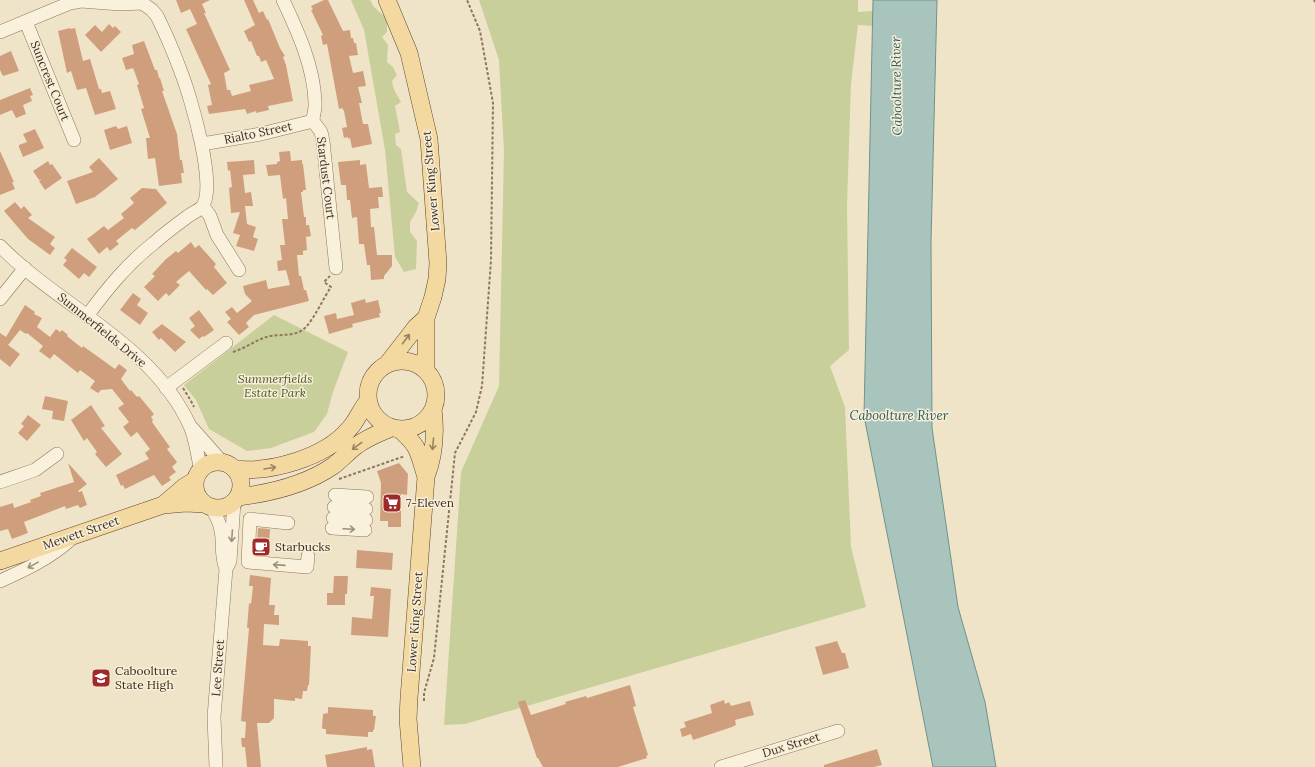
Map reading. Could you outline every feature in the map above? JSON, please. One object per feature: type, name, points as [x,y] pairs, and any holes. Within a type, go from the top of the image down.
[{"type":"main road","name":"Lower King Street","points":[[387,0],[409,53],[429,139],[438,263],[437,279],[426,318],[426,371]]},
{"type":"main road","name":"Lower King Street","points":[[388,363],[416,327],[426,318]]},
{"type":"main road","points":[[368,401],[349,430],[330,447],[304,458],[275,468],[252,470],[210,463],[198,475],[196,491],[198,496],[208,506],[223,508],[236,500],[278,490],[305,481],[333,465],[366,439],[395,429],[416,427],[429,416],[433,409],[436,399],[436,389],[432,379],[418,364],[398,360],[380,367],[371,378],[367,392],[368,401],[376,418],[383,424],[395,429],[408,437],[418,449],[426,477]]},
{"type":"main road","points":[[426,477],[432,462],[435,422],[433,409]]},
{"type":"main road","points":[[228,466],[240,479],[240,492],[236,500]]},
{"type":"main road","name":"Mewett Street","points":[[163,505],[198,475]]},
{"type":"main road","name":"Lower King Street","points":[[412,767],[408,719],[426,477]]},
{"type":"main road","name":"Mewett Street","points":[[0,560],[163,505],[186,503],[208,506]]},
{"type":"street","name":"Stardust Court","points":[[284,0],[303,44],[310,70],[316,104],[313,120],[321,132],[323,141],[336,268]]},
{"type":"street","points":[[0,32],[70,3],[81,1],[120,4],[142,3],[152,10],[157,16],[182,73],[202,144],[207,199],[203,206],[154,242],[128,265],[107,289],[87,316]]},
{"type":"street","name":"Suncrest Court","points":[[26,22],[74,140]]},
{"type":"street","name":"Rialto Street","points":[[202,144],[261,134],[313,120]]},
{"type":"street","points":[[203,206],[210,216],[217,235],[239,270]]},
{"type":"street","name":"Summerfields Drive","points":[[0,246],[25,268],[126,347],[144,363],[166,388],[188,423],[228,466]]},
{"type":"street","points":[[0,299],[25,268]]},
{"type":"street","points":[[166,388],[229,348]]},
{"type":"street","name":"Summerfields Drive","points":[[188,423],[197,449],[198,475]]},
{"type":"street","points":[[0,482],[35,470],[57,454]]},
{"type":"street","name":"Lee Street","points":[[216,767],[214,717],[226,569],[230,561],[236,500]]},
{"type":"street","name":"Lee Street","points":[[208,506],[219,520],[222,531],[222,560],[226,569]]},
{"type":"street","points":[[366,514],[333,512],[366,514]]},
{"type":"street","points":[[288,523],[250,519],[248,562],[307,567],[308,556]]},
{"type":"street","points":[[0,581],[31,566],[59,549],[76,534]]},
{"type":"street","name":"Dux Street","points":[[721,767],[838,731]]},
{"type":"path","points":[[423,707],[424,693],[434,658],[455,453],[476,412],[482,386],[491,260],[493,103],[480,31],[467,0]]},
{"type":"path","points":[[229,348],[248,346],[258,339],[270,336],[293,334],[306,328],[331,287],[324,282],[336,268]]},
{"type":"path","points":[[183,388],[196,413],[188,423]]},
{"type":"green space","points":[[351,0],[370,0],[374,7],[387,19],[387,32],[382,37],[388,45],[387,62],[393,67],[397,75],[392,81],[394,90],[401,102],[395,106],[400,132],[395,134],[396,145],[401,149],[407,192],[419,203],[410,222],[410,232],[417,241],[416,269],[404,272],[395,257],[385,150],[364,30]]},
{"type":"green space","points":[[479,0],[858,0],[858,12],[873,11],[873,26],[858,25],[851,84],[847,205],[849,350],[830,366],[845,407],[851,547],[866,607],[465,724],[444,725],[461,472],[499,386],[504,151],[499,60]]},
{"type":"green space","name":"Summerfields Estate Park","points":[[274,315],[348,352],[333,392],[327,414],[314,432],[271,448],[247,451],[209,429],[196,400],[184,385]]},
{"type":"water","name":"Caboolture River","points":[[873,0],[937,0],[931,242],[932,428],[958,607],[985,702],[996,767],[933,767],[864,416]]},
{"type":"building","points":[[176,0],[210,0],[202,4],[206,13],[204,13],[230,70],[224,73],[227,90],[230,90],[232,96],[251,91],[249,85],[274,79],[266,60],[261,62],[251,41],[249,42],[244,31],[255,25],[244,0],[253,0],[259,13],[263,11],[267,20],[268,19],[280,48],[285,56],[283,57],[293,101],[268,106],[269,110],[256,113],[256,111],[247,114],[245,109],[209,114],[207,106],[212,105],[208,85],[211,84],[186,29],[197,24],[190,9],[181,13]]},
{"type":"building","points":[[324,0],[328,0],[343,31],[350,30],[351,38],[353,38],[354,43],[356,43],[358,55],[349,56],[353,73],[363,71],[366,86],[358,87],[362,103],[359,103],[363,124],[368,124],[372,144],[352,148],[350,138],[344,138],[342,128],[347,127],[344,111],[342,108],[339,109],[327,44],[323,45],[321,36],[323,35],[311,10],[313,10],[311,6]]},
{"type":"building","points":[[109,24],[113,28],[115,26],[121,32],[101,52],[85,35],[95,25],[102,32]]},
{"type":"building","points":[[75,28],[83,61],[90,59],[99,89],[101,89],[102,93],[110,91],[116,109],[95,115],[86,88],[77,90],[71,71],[67,73],[58,31]]},
{"type":"building","points":[[144,41],[155,70],[157,70],[160,78],[164,91],[162,91],[177,134],[180,160],[182,160],[184,173],[181,173],[182,183],[159,186],[155,158],[148,159],[146,138],[150,138],[141,109],[144,108],[137,85],[139,84],[133,68],[126,70],[122,58],[134,54],[132,45]]},
{"type":"building","points":[[11,51],[19,71],[3,76],[0,70],[0,56]]},
{"type":"building","points":[[30,88],[33,95],[30,96],[32,101],[23,105],[26,114],[16,118],[12,110],[0,115],[0,100]]},
{"type":"building","points":[[116,126],[118,129],[127,126],[132,143],[110,150],[104,130]]},
{"type":"building","points":[[35,129],[44,148],[23,157],[19,145],[27,142],[23,134]]},
{"type":"building","points":[[0,151],[14,182],[12,182],[15,189],[0,195]]},
{"type":"building","points":[[290,151],[291,161],[302,160],[303,164],[306,190],[301,192],[304,217],[306,217],[306,225],[309,225],[311,236],[306,237],[307,250],[303,251],[303,255],[297,255],[299,276],[301,276],[304,290],[306,290],[309,301],[254,315],[246,323],[249,327],[239,335],[227,322],[231,319],[225,312],[232,307],[237,313],[252,301],[245,294],[243,286],[266,280],[268,289],[290,285],[286,270],[278,271],[277,261],[282,260],[280,245],[285,245],[282,219],[288,219],[286,198],[283,199],[280,175],[268,176],[266,165],[277,164],[277,162],[280,161],[279,152]]},
{"type":"building","points":[[99,158],[118,179],[95,197],[76,204],[67,181],[93,172],[89,167]]},
{"type":"building","points":[[254,160],[255,174],[243,175],[245,193],[251,192],[253,206],[245,206],[247,224],[256,227],[253,237],[258,239],[254,251],[236,246],[240,235],[233,233],[240,212],[231,213],[229,188],[232,187],[230,170],[228,171],[227,162]]},
{"type":"building","points":[[360,160],[360,165],[366,164],[369,188],[382,187],[383,197],[378,197],[379,208],[370,209],[371,227],[374,227],[377,255],[392,255],[392,266],[384,276],[384,279],[371,280],[370,265],[367,265],[364,244],[359,244],[357,217],[352,218],[350,200],[347,200],[346,185],[341,185],[338,162]]},
{"type":"building","points":[[48,161],[62,178],[45,190],[39,181],[42,179],[39,180],[33,171]]},
{"type":"building","points":[[142,188],[156,189],[167,203],[135,230],[132,228],[116,241],[119,244],[110,251],[107,247],[99,254],[87,239],[104,226],[108,230],[124,218],[121,214],[134,203],[130,198]]},
{"type":"building","points":[[15,202],[21,209],[24,206],[32,215],[28,218],[55,237],[50,244],[55,248],[50,255],[28,239],[4,211]]},
{"type":"building","points":[[191,242],[195,248],[199,245],[216,264],[214,267],[227,283],[213,295],[207,289],[206,290],[189,271],[176,282],[180,285],[169,296],[166,293],[158,301],[144,287],[155,276],[152,274],[166,259],[176,251],[178,253]]},
{"type":"building","points":[[72,248],[97,267],[89,277],[84,273],[79,279],[63,265],[67,260],[64,258]]},
{"type":"building","points":[[133,293],[141,299],[137,305],[148,313],[140,325],[120,310]]},
{"type":"building","points":[[365,299],[366,303],[378,300],[381,313],[379,313],[380,317],[352,324],[353,327],[329,334],[324,316],[336,313],[337,319],[354,315],[351,303]]},
{"type":"building","points":[[25,305],[35,312],[34,314],[42,318],[37,327],[50,337],[56,329],[60,332],[62,330],[82,348],[83,346],[115,369],[119,364],[127,370],[121,379],[130,391],[131,390],[137,397],[139,396],[154,414],[151,417],[153,420],[152,422],[170,447],[167,449],[177,462],[172,467],[176,472],[169,477],[171,480],[162,486],[154,475],[125,489],[123,485],[121,486],[116,475],[149,459],[145,453],[150,449],[137,432],[131,437],[123,427],[129,422],[118,408],[124,404],[112,389],[101,390],[98,393],[90,388],[95,381],[80,370],[78,373],[54,354],[50,359],[39,351],[43,346],[27,333],[26,334],[20,330],[8,345],[20,354],[10,367],[0,359],[0,333],[6,337]]},
{"type":"building","points":[[199,310],[214,330],[199,339],[190,330],[195,326],[189,318]]},
{"type":"building","points":[[162,324],[186,342],[175,352],[161,338],[159,340],[152,332]]},
{"type":"building","points":[[45,396],[68,401],[64,421],[52,419],[53,411],[42,409]]},
{"type":"building","points":[[91,405],[105,426],[101,428],[122,454],[106,467],[95,454],[97,452],[87,438],[84,441],[71,420]]},
{"type":"building","points":[[28,415],[41,425],[27,441],[18,433],[24,426],[21,424]]},
{"type":"building","points":[[68,463],[87,484],[78,491],[82,491],[87,505],[80,508],[78,505],[66,509],[65,506],[24,522],[28,533],[12,539],[8,529],[0,531],[0,507],[13,503],[14,508],[31,502],[30,500],[41,496],[40,493],[74,482]]},
{"type":"building","points":[[399,463],[408,474],[407,495],[401,494],[401,527],[388,527],[388,521],[380,521],[381,483],[377,471]]},
{"type":"building","points":[[258,528],[270,529],[268,556],[256,555]]},
{"type":"building","points":[[357,550],[393,553],[392,570],[356,568]]},
{"type":"building","points":[[250,575],[271,578],[269,605],[275,605],[274,615],[279,615],[279,625],[264,624],[263,645],[279,646],[280,639],[308,641],[308,646],[311,646],[309,685],[307,691],[303,691],[302,699],[295,698],[295,701],[274,699],[274,718],[269,723],[257,723],[261,767],[247,767],[245,747],[242,747],[241,738],[245,738],[246,722],[241,721],[249,628],[247,628],[249,603],[251,604],[253,586],[249,586]]},
{"type":"building","points":[[334,576],[348,576],[345,605],[327,605],[327,593],[333,593]]},
{"type":"building","points":[[371,587],[391,589],[388,637],[351,635],[352,617],[372,619],[374,596],[370,596]]},
{"type":"building","points":[[837,641],[842,653],[845,653],[849,668],[823,675],[815,647]]},
{"type":"building","points":[[630,685],[636,706],[633,707],[648,755],[646,756],[647,758],[618,767],[543,767],[537,758],[518,702],[525,700],[531,715],[566,704],[565,702],[586,696],[587,698]]},
{"type":"building","points":[[724,700],[725,704],[729,702],[731,706],[750,701],[754,715],[735,720],[736,725],[732,727],[693,740],[691,734],[682,737],[680,729],[686,727],[684,722],[712,713],[710,705]]},
{"type":"building","points":[[328,707],[373,710],[373,716],[376,716],[373,732],[368,732],[368,737],[326,734],[326,729],[323,729],[322,727],[323,714],[328,713]]},
{"type":"building","points":[[367,747],[367,750],[372,749],[375,767],[327,767],[325,755]]},
{"type":"building","points":[[877,749],[882,765],[874,767],[824,767],[824,765]]},
{"type":"place","name":"7-Eleven","points":[[392,503]]},
{"type":"place","name":"Starbucks","points":[[261,547]]},
{"type":"place","name":"Caboolture State High","points":[[101,678]]}]
